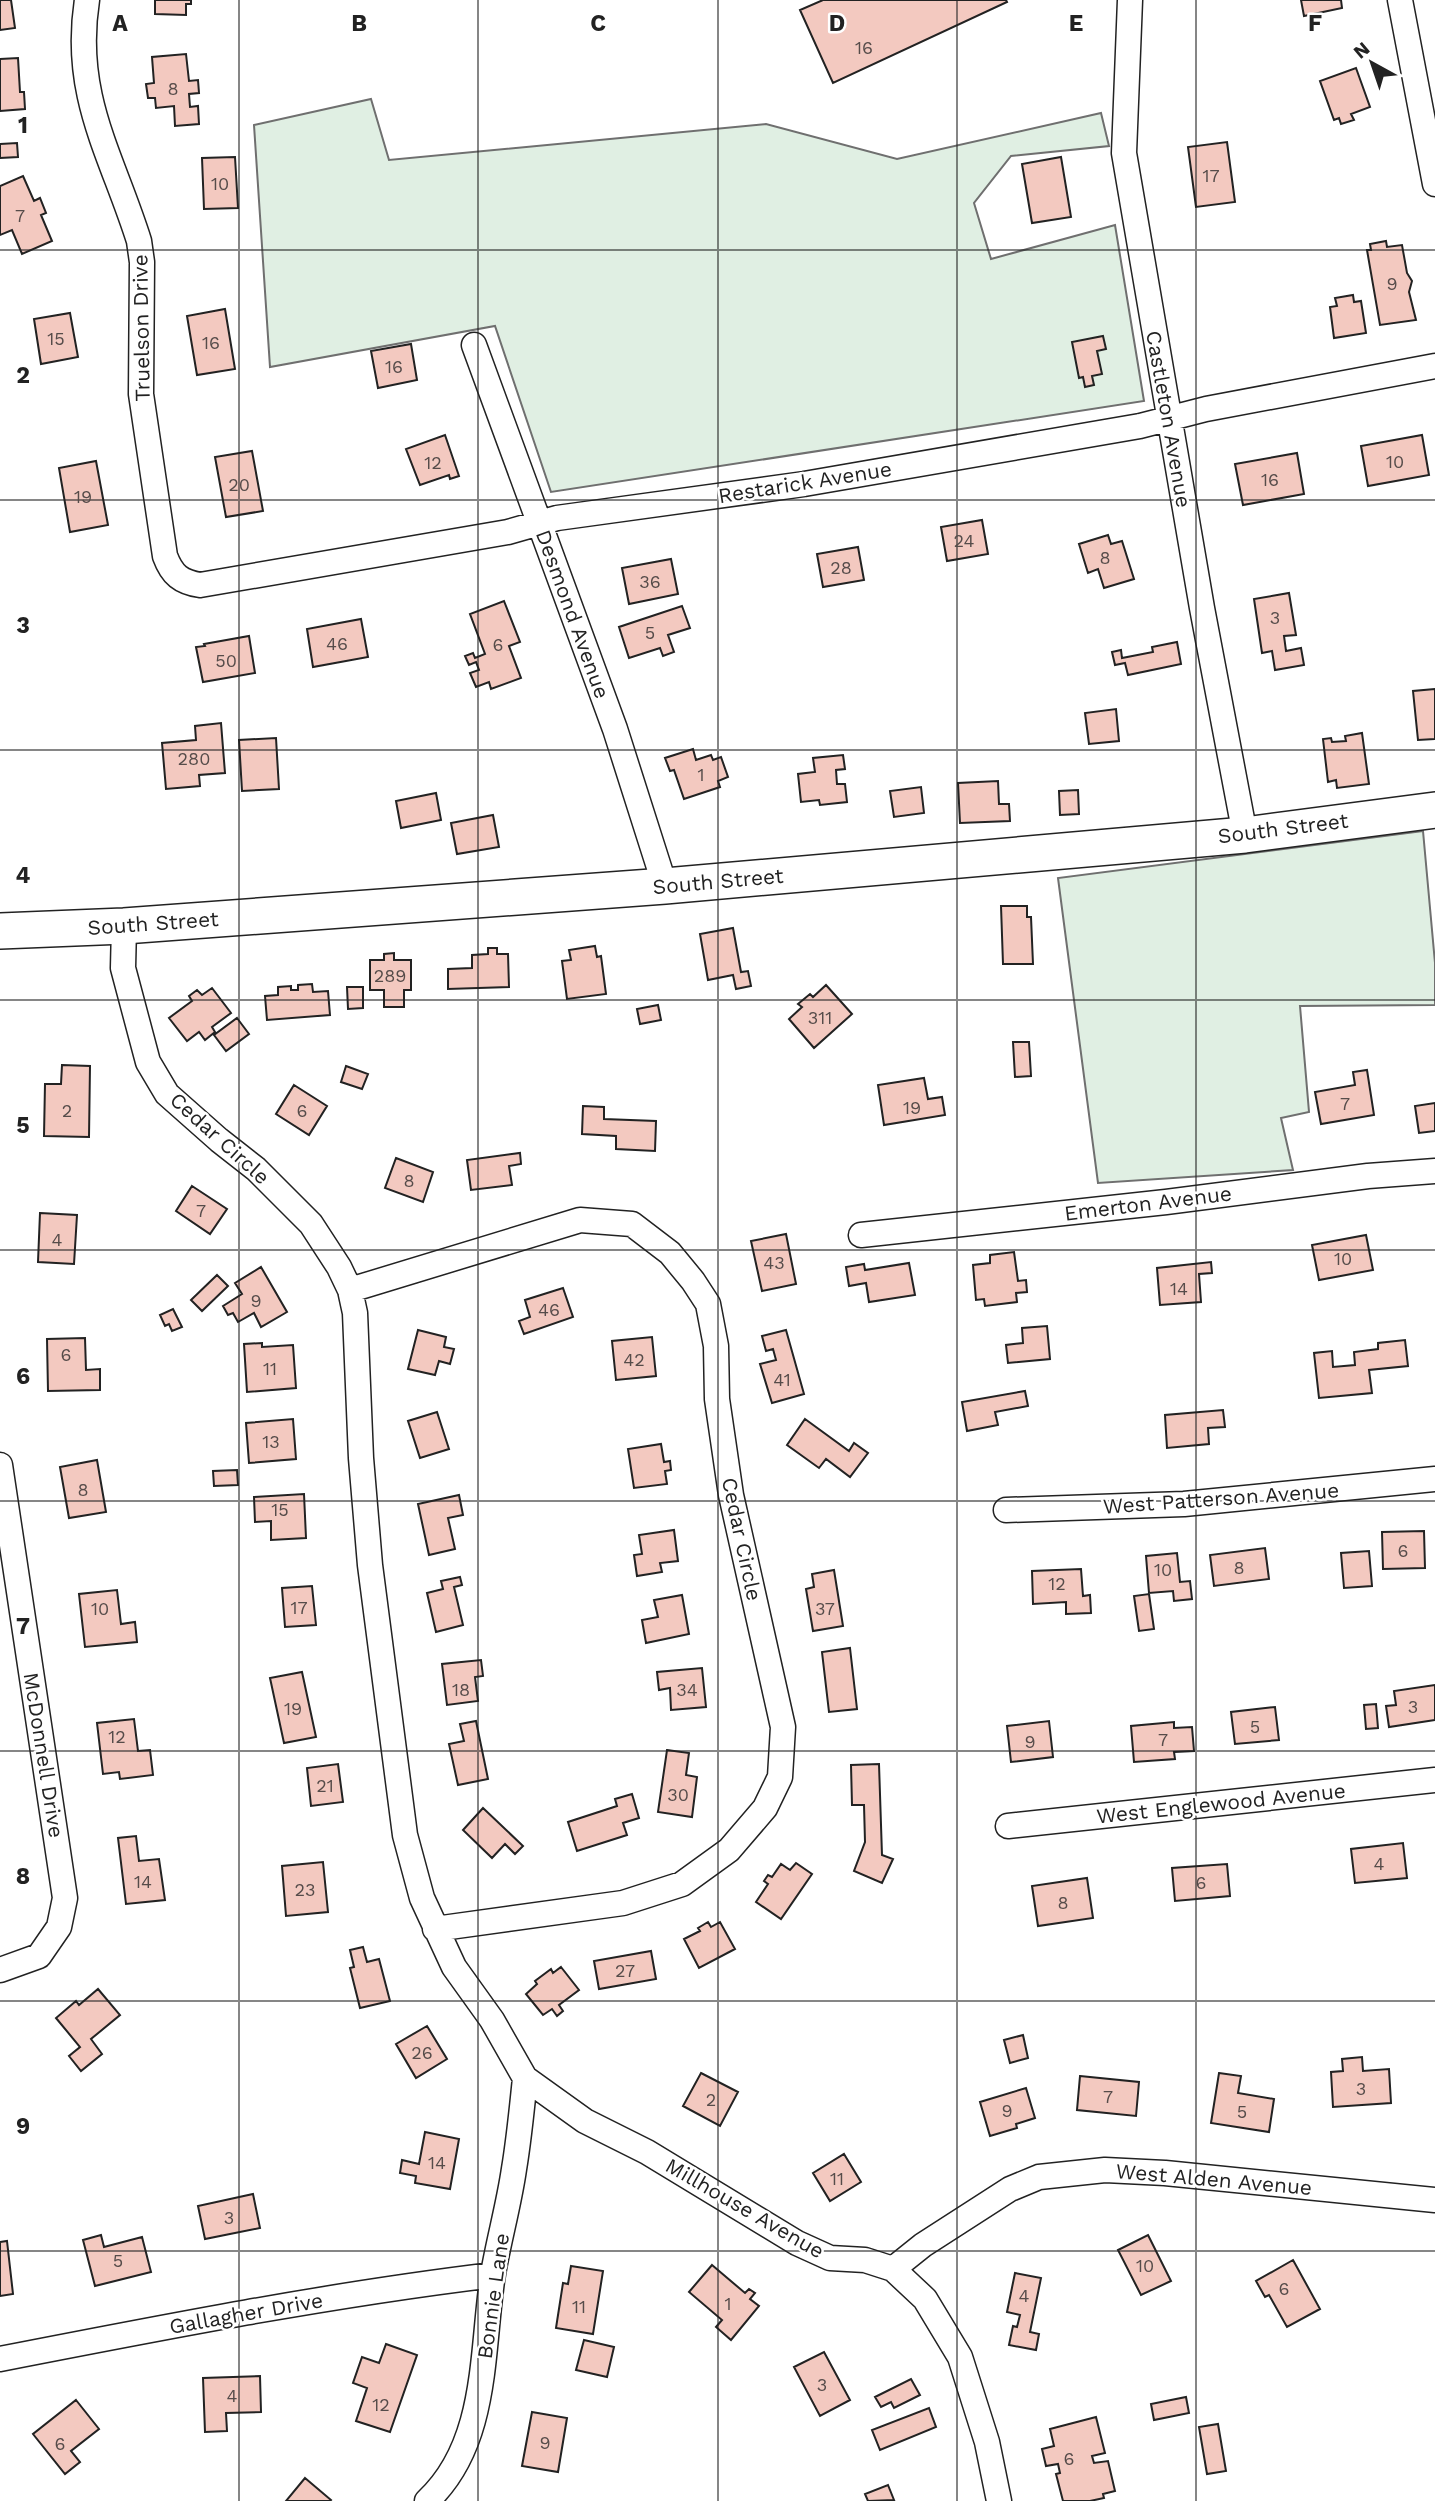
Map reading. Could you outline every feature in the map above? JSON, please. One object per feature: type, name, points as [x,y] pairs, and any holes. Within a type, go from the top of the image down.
[{"type":"main road","name":"South Street","points":[[0,931],[124,926],[665,886],[1245,835],[1435,810]]},
{"type":"street","name":"Truelson Drive","points":[[87,0],[83,20],[86,83],[93,115],[139,241],[142,262],[141,373],[144,424],[165,556],[176,577]]},
{"type":"street","name":"Castleton Avenue","points":[[1130,0],[1124,153],[1202,608],[1245,835]]},
{"type":"street","points":[[1400,0],[1435,184]]},
{"type":"street","name":"Desmond Avenue","points":[[474,345],[615,729],[665,886]]},
{"type":"street","name":"Restarick Avenue","points":[[176,577],[187,583],[200,585],[508,532],[557,518],[804,484],[1170,419],[1206,409],[1435,366]]},
{"type":"street","name":"Cedar Circle","points":[[124,926],[124,968],[148,1062],[167,1094],[256,1169],[311,1224],[350,1290],[355,1313],[361,1458],[370,1564],[405,1835],[422,1898],[435,1929],[454,1967],[492,2020],[525,2078]]},
{"type":"street","name":"Emerton Avenue","points":[[861,1235],[1166,1202],[1368,1176],[1435,1171]]},
{"type":"street","name":"Cedar Circle","points":[[350,1290],[580,1220],[632,1224],[670,1253],[708,1304],[716,1346],[717,1399],[731,1495],[783,1727],[780,1777],[765,1808],[729,1850],[682,1884],[623,1903],[435,1929]]},
{"type":"street","name":"McDonnell Drive","points":[[0,1465],[65,1898],[59,1927],[38,1956],[0,1970]]},
{"type":"street","name":"West Patterson Avenue","points":[[1006,1510],[1184,1504],[1435,1479]]},
{"type":"street","name":"West Englewood Avenue","points":[[1008,1826],[1435,1780]]},
{"type":"street","name":"Millhouse Avenue","points":[[525,2078],[585,2121],[647,2152],[797,2243],[830,2258],[865,2260],[894,2269],[925,2299],[960,2357],[987,2442],[999,2501]]},
{"type":"street","name":"Bonnie Lane","points":[[427,2501],[439,2490],[462,2451],[478,2407],[493,2275],[515,2168],[525,2078]]},
{"type":"street","name":"West Alden Avenue","points":[[894,2269],[923,2245],[1010,2189],[1039,2177],[1105,2170],[1165,2173],[1435,2200]]},
{"type":"street","name":"Gallagher Drive","points":[[0,2359],[396,2287],[493,2275]]},
{"type":"green space","points":[[371,99],[389,160],[766,124],[897,159],[1101,113],[1109,146],[1011,156],[974,203],[991,259],[1115,225],[1144,401],[551,492],[495,326],[270,367],[254,125]]},
{"type":"green space","points":[[1423,831],[1435,963],[1435,1005],[1300,1006],[1309,1112],[1281,1118],[1293,1170],[1098,1183],[1058,878]]},
{"type":"building","points":[[0,0],[11,0],[15,28],[0,30]]},
{"type":"building","points":[[155,0],[191,0],[191,4],[186,4],[186,15],[155,14]]},
{"type":"building","points":[[823,0],[1007,2],[833,83],[800,10]]},
{"type":"building","points":[[1301,0],[1341,0],[1342,8],[1304,16]]},
{"type":"building","points":[[186,54],[189,81],[198,80],[199,93],[189,94],[190,107],[198,106],[199,124],[175,126],[174,106],[156,108],[155,98],[148,98],[146,84],[154,83],[152,57]]},
{"type":"building","points":[[18,58],[20,92],[24,92],[25,109],[0,111],[0,59]]},
{"type":"building","points":[[1356,68],[1370,107],[1351,114],[1354,120],[1341,124],[1339,118],[1334,120],[1320,81]]},
{"type":"building","points":[[1227,142],[1235,202],[1196,207],[1188,147]]},
{"type":"building","points":[[17,143],[18,157],[0,158],[0,144]]},
{"type":"building","points":[[235,157],[238,208],[204,209],[202,158]]},
{"type":"building","points":[[1061,157],[1071,217],[1032,223],[1022,164]]},
{"type":"building","points":[[23,176],[34,201],[40,198],[46,213],[41,215],[52,241],[22,254],[12,230],[0,235],[0,186]]},
{"type":"building","points":[[1386,241],[1387,247],[1402,245],[1407,273],[1412,281],[1409,292],[1416,320],[1380,325],[1367,250],[1371,250],[1370,244]]},
{"type":"building","points":[[1353,295],[1354,302],[1361,301],[1366,333],[1334,338],[1330,307],[1337,306],[1335,298]]},
{"type":"building","points":[[225,309],[235,369],[197,375],[187,316]]},
{"type":"building","points":[[70,313],[78,357],[41,364],[34,319]]},
{"type":"building","points":[[1103,336],[1106,349],[1097,351],[1102,374],[1092,376],[1094,385],[1085,387],[1083,377],[1079,378],[1072,342]]},
{"type":"building","points":[[411,344],[417,380],[378,388],[371,351]]},
{"type":"building","points":[[445,435],[459,476],[450,479],[449,475],[420,485],[406,449]]},
{"type":"building","points":[[1422,435],[1429,475],[1368,486],[1361,446]]},
{"type":"building","points":[[252,451],[263,511],[226,517],[215,457]]},
{"type":"building","points":[[1297,453],[1304,494],[1243,505],[1235,464]]},
{"type":"building","points":[[96,461],[108,525],[70,532],[59,468]]},
{"type":"building","points":[[982,520],[988,554],[947,561],[941,527]]},
{"type":"building","points":[[1108,535],[1111,544],[1122,541],[1134,579],[1104,588],[1098,569],[1088,573],[1079,544]]},
{"type":"building","points":[[858,547],[864,580],[823,587],[817,554]]},
{"type":"building","points":[[671,559],[678,594],[629,604],[622,568]]},
{"type":"building","points":[[1289,593],[1296,635],[1284,636],[1286,651],[1301,648],[1304,665],[1275,670],[1272,651],[1262,653],[1254,599]]},
{"type":"building","points":[[504,601],[520,642],[509,646],[521,678],[491,689],[489,682],[476,687],[470,673],[479,670],[476,662],[469,665],[465,656],[473,653],[475,658],[485,654],[470,614]]},
{"type":"building","points":[[682,606],[690,628],[668,635],[674,652],[663,656],[660,648],[629,658],[619,627]]},
{"type":"building","points":[[361,619],[368,657],[313,667],[307,629]]},
{"type":"building","points":[[249,636],[255,673],[203,682],[196,647]]},
{"type":"building","points":[[1177,642],[1181,664],[1128,675],[1125,663],[1115,665],[1112,652],[1121,650],[1122,658],[1153,652],[1152,647]]},
{"type":"building","points":[[1435,689],[1435,739],[1418,740],[1413,691]]},
{"type":"building","points":[[1116,709],[1119,741],[1089,744],[1085,713]]},
{"type":"building","points":[[221,723],[225,773],[199,775],[200,786],[166,789],[162,743],[196,740],[195,726]]},
{"type":"building","points":[[1362,733],[1369,784],[1337,788],[1336,780],[1328,782],[1323,739],[1331,738],[1332,742],[1346,741],[1345,736]]},
{"type":"building","points":[[276,738],[279,789],[242,791],[239,740]]},
{"type":"building","points":[[693,749],[696,760],[711,755],[713,760],[721,757],[728,777],[718,781],[720,787],[684,799],[674,770],[670,771],[665,758]]},
{"type":"building","points":[[843,755],[845,769],[836,770],[837,784],[845,784],[847,802],[820,805],[819,800],[801,802],[798,774],[815,772],[813,758]]},
{"type":"building","points":[[998,781],[999,804],[1009,804],[1010,821],[960,823],[958,783]]},
{"type":"building","points":[[921,787],[924,813],[894,817],[890,791]]},
{"type":"building","points":[[1078,790],[1079,814],[1060,815],[1059,791]]},
{"type":"building","points":[[436,793],[441,820],[401,828],[396,801]]},
{"type":"building","points":[[493,815],[499,847],[457,854],[451,823]]},
{"type":"building","points":[[1001,906],[1027,906],[1027,917],[1031,917],[1033,964],[1003,964]]},
{"type":"building","points":[[733,928],[741,972],[748,971],[751,986],[736,989],[733,975],[708,980],[700,934]]},
{"type":"building","points":[[595,946],[597,957],[601,956],[606,994],[567,999],[562,961],[571,960],[569,950]]},
{"type":"building","points":[[488,948],[497,948],[497,954],[508,954],[509,987],[448,989],[448,969],[472,968],[472,955],[488,954]]},
{"type":"building","points":[[394,953],[394,960],[411,960],[411,990],[404,990],[404,1007],[384,1007],[384,990],[370,990],[370,960],[384,960],[384,954]]},
{"type":"building","points":[[312,984],[313,992],[328,991],[330,1015],[267,1020],[265,996],[278,995],[278,987],[291,986],[291,990],[298,990],[298,985]]},
{"type":"building","points":[[826,985],[852,1014],[814,1048],[789,1019],[802,1007],[798,1004],[810,994],[813,997]]},
{"type":"building","points":[[347,987],[363,987],[363,1008],[348,1009]]},
{"type":"building","points":[[212,988],[231,1013],[212,1027],[215,1032],[205,1040],[199,1032],[187,1041],[169,1018],[192,1001],[189,996],[197,990],[202,995]]},
{"type":"building","points":[[658,1005],[661,1020],[640,1024],[637,1009]]},
{"type":"building","points":[[237,1018],[249,1034],[226,1051],[214,1035]]},
{"type":"building","points":[[1013,1042],[1029,1042],[1031,1076],[1015,1077]]},
{"type":"building","points":[[62,1065],[90,1066],[89,1137],[44,1136],[45,1084],[61,1084]]},
{"type":"building","points":[[346,1066],[368,1074],[362,1089],[341,1082]]},
{"type":"building","points":[[1367,1070],[1374,1115],[1321,1124],[1315,1092],[1355,1085],[1353,1072]]},
{"type":"building","points":[[924,1078],[928,1099],[942,1097],[945,1115],[884,1125],[878,1085]]},
{"type":"building","points":[[294,1085],[327,1106],[309,1135],[276,1114]]},
{"type":"building","points":[[1435,1103],[1435,1131],[1419,1133],[1415,1106]]},
{"type":"building","points":[[583,1106],[604,1107],[604,1119],[656,1121],[655,1151],[616,1149],[616,1136],[582,1134]]},
{"type":"building","points":[[520,1153],[521,1164],[509,1166],[512,1185],[471,1190],[467,1160]]},
{"type":"building","points":[[396,1158],[433,1172],[423,1202],[385,1188]]},
{"type":"building","points":[[192,1186],[227,1209],[210,1234],[176,1211]]},
{"type":"building","points":[[40,1213],[77,1215],[74,1264],[38,1262]]},
{"type":"building","points":[[786,1234],[796,1284],[762,1291],[751,1241]]},
{"type":"building","points":[[1366,1235],[1373,1270],[1319,1280],[1312,1245]]},
{"type":"building","points":[[1014,1252],[1018,1281],[1026,1280],[1027,1292],[1016,1293],[1017,1302],[985,1306],[984,1299],[976,1300],[973,1265],[990,1263],[990,1255]]},
{"type":"building","points":[[1211,1262],[1212,1273],[1199,1274],[1201,1302],[1160,1305],[1157,1268]]},
{"type":"building","points":[[909,1263],[915,1295],[869,1302],[866,1283],[849,1286],[846,1267],[864,1264],[865,1270]]},
{"type":"building","points":[[261,1267],[287,1312],[261,1327],[254,1313],[238,1322],[233,1313],[228,1315],[223,1306],[242,1294],[235,1283]]},
{"type":"building","points":[[217,1275],[228,1286],[202,1311],[191,1300]]},
{"type":"building","points":[[563,1288],[573,1317],[524,1334],[519,1321],[530,1317],[525,1300]]},
{"type":"building","points":[[173,1309],[182,1327],[172,1331],[169,1324],[165,1326],[160,1315]]},
{"type":"building","points":[[1047,1326],[1050,1359],[1008,1363],[1006,1345],[1023,1343],[1022,1328]]},
{"type":"building","points":[[418,1330],[446,1337],[444,1347],[454,1349],[450,1364],[439,1361],[435,1375],[408,1369]]},
{"type":"building","points":[[786,1330],[804,1394],[772,1403],[760,1364],[776,1360],[773,1349],[766,1351],[762,1336]]},
{"type":"building","points":[[652,1337],[656,1376],[616,1380],[612,1341]]},
{"type":"building","points":[[85,1338],[86,1370],[100,1369],[100,1390],[48,1391],[47,1339]]},
{"type":"building","points":[[1405,1340],[1408,1366],[1369,1370],[1372,1393],[1319,1398],[1314,1353],[1332,1351],[1333,1367],[1355,1365],[1354,1352],[1378,1349],[1378,1343]]},
{"type":"building","points":[[262,1343],[262,1347],[293,1345],[296,1388],[247,1392],[244,1344]]},
{"type":"building","points":[[1025,1391],[1028,1406],[995,1412],[998,1425],[967,1431],[962,1402]]},
{"type":"building","points":[[1223,1410],[1225,1427],[1208,1428],[1209,1444],[1167,1448],[1165,1415]]},
{"type":"building","points":[[437,1412],[449,1449],[420,1458],[408,1421]]},
{"type":"building","points":[[293,1419],[296,1459],[249,1463],[246,1423]]},
{"type":"building","points":[[805,1419],[849,1451],[854,1443],[868,1453],[850,1477],[826,1459],[819,1468],[787,1445]]},
{"type":"building","points":[[661,1444],[664,1462],[670,1461],[671,1470],[665,1471],[667,1484],[634,1488],[628,1449]]},
{"type":"building","points":[[97,1460],[106,1512],[69,1518],[60,1467]]},
{"type":"building","points":[[237,1470],[238,1485],[214,1486],[213,1471]]},
{"type":"building","points":[[304,1494],[306,1538],[271,1540],[271,1521],[255,1522],[254,1497]]},
{"type":"building","points":[[459,1495],[463,1515],[448,1518],[455,1549],[429,1555],[418,1504]]},
{"type":"building","points":[[674,1530],[678,1561],[660,1563],[662,1572],[637,1576],[634,1555],[642,1554],[639,1535]]},
{"type":"building","points":[[1424,1531],[1425,1568],[1383,1569],[1382,1532]]},
{"type":"building","points":[[1265,1548],[1269,1579],[1214,1586],[1210,1555]]},
{"type":"building","points":[[1369,1551],[1372,1586],[1344,1588],[1341,1553]]},
{"type":"building","points":[[1177,1553],[1180,1582],[1190,1581],[1192,1599],[1174,1601],[1173,1591],[1149,1593],[1146,1556]]},
{"type":"building","points":[[1081,1569],[1083,1596],[1090,1595],[1091,1613],[1066,1614],[1066,1602],[1033,1604],[1032,1571]]},
{"type":"building","points":[[834,1570],[843,1626],[813,1631],[806,1589],[814,1587],[812,1574]]},
{"type":"building","points":[[460,1577],[462,1585],[454,1587],[463,1625],[436,1632],[427,1593],[443,1589],[441,1581]]},
{"type":"building","points":[[312,1586],[316,1625],[285,1627],[282,1588]]},
{"type":"building","points":[[117,1590],[121,1624],[135,1622],[137,1642],[85,1647],[79,1594]]},
{"type":"building","points":[[1149,1594],[1154,1629],[1139,1631],[1134,1596]]},
{"type":"building","points":[[682,1595],[689,1634],[646,1643],[642,1620],[658,1617],[654,1600]]},
{"type":"building","points":[[850,1648],[857,1709],[829,1712],[822,1652]]},
{"type":"building","points":[[481,1660],[483,1676],[475,1677],[478,1701],[447,1705],[442,1664]]},
{"type":"building","points":[[702,1668],[706,1707],[671,1710],[670,1688],[659,1690],[657,1672]]},
{"type":"building","points":[[302,1672],[316,1737],[284,1743],[270,1678]]},
{"type":"building","points":[[1435,1685],[1435,1720],[1389,1727],[1386,1706],[1396,1705],[1394,1691]]},
{"type":"building","points":[[1376,1704],[1378,1728],[1366,1729],[1364,1705]]},
{"type":"building","points":[[1275,1707],[1279,1740],[1235,1744],[1231,1712]]},
{"type":"building","points":[[134,1719],[138,1751],[150,1750],[153,1775],[120,1779],[119,1772],[103,1774],[97,1723]]},
{"type":"building","points":[[476,1721],[488,1779],[458,1785],[449,1744],[464,1741],[460,1724]]},
{"type":"building","points":[[1049,1721],[1053,1757],[1011,1762],[1007,1726]]},
{"type":"building","points":[[1174,1722],[1174,1728],[1192,1727],[1194,1751],[1174,1752],[1175,1759],[1134,1762],[1131,1726]]},
{"type":"building","points":[[667,1750],[689,1753],[686,1775],[697,1777],[692,1817],[658,1812]]},
{"type":"building","points":[[338,1764],[343,1802],[311,1806],[307,1768]]},
{"type":"building","points":[[879,1764],[882,1855],[893,1859],[882,1883],[854,1871],[865,1842],[864,1805],[852,1805],[851,1765]]},
{"type":"building","points":[[632,1794],[639,1818],[623,1823],[627,1835],[577,1851],[568,1822],[617,1806],[615,1799]]},
{"type":"building","points":[[483,1808],[523,1846],[515,1854],[505,1844],[492,1858],[463,1830]]},
{"type":"building","points":[[136,1836],[139,1861],[159,1859],[165,1900],[126,1904],[118,1838]]},
{"type":"building","points":[[1403,1843],[1407,1878],[1355,1883],[1351,1849]]},
{"type":"building","points":[[323,1862],[328,1912],[286,1916],[282,1866]]},
{"type":"building","points":[[796,1863],[812,1874],[781,1919],[756,1902],[768,1884],[764,1881],[768,1875],[772,1877],[781,1864],[790,1870]]},
{"type":"building","points":[[1227,1864],[1230,1896],[1175,1901],[1172,1868]]},
{"type":"building","points":[[1087,1878],[1093,1918],[1038,1926],[1032,1886]]},
{"type":"building","points":[[708,1922],[711,1927],[720,1922],[735,1949],[699,1968],[684,1939],[700,1931],[698,1928]]},
{"type":"building","points":[[363,1947],[367,1962],[379,1959],[390,2001],[360,2008],[350,1968],[354,1967],[350,1950]]},
{"type":"building","points":[[651,1951],[656,1979],[599,1989],[594,1961]]},
{"type":"building","points":[[561,1967],[579,1990],[559,2005],[563,2011],[557,2016],[552,2009],[543,2015],[526,1994],[537,1984],[535,1981],[551,1969],[553,1973]]},
{"type":"building","points":[[98,1989],[120,2015],[91,2039],[102,2054],[81,2071],[69,2056],[80,2047],[56,2018],[76,2001],[79,2005]]},
{"type":"building","points":[[427,2026],[447,2059],[416,2078],[396,2044]]},
{"type":"building","points":[[1023,2035],[1028,2058],[1010,2063],[1004,2040]]},
{"type":"building","points":[[1362,2057],[1363,2071],[1389,2069],[1391,2103],[1333,2107],[1331,2072],[1343,2071],[1342,2059]]},
{"type":"building","points":[[701,2073],[738,2092],[720,2126],[683,2106]]},
{"type":"building","points":[[1219,2073],[1241,2076],[1238,2093],[1274,2099],[1269,2132],[1211,2123]]},
{"type":"building","points":[[1080,2076],[1139,2082],[1136,2116],[1077,2110]]},
{"type":"building","points":[[1026,2088],[1035,2118],[1016,2124],[1017,2128],[990,2136],[980,2102]]},
{"type":"building","points":[[425,2132],[459,2139],[450,2189],[415,2183],[416,2176],[400,2173],[402,2160],[419,2164]]},
{"type":"building","points":[[844,2154],[861,2182],[830,2201],[813,2173]]},
{"type":"building","points":[[253,2194],[260,2228],[205,2239],[198,2206]]},
{"type":"building","points":[[101,2235],[104,2247],[142,2237],[151,2272],[95,2286],[83,2240]]},
{"type":"building","points":[[1148,2235],[1171,2281],[1141,2295],[1118,2250]]},
{"type":"building","points":[[7,2241],[13,2294],[0,2296],[0,2242]]},
{"type":"building","points":[[1293,2260],[1320,2309],[1287,2327],[1269,2295],[1265,2297],[1256,2281]]},
{"type":"building","points":[[712,2265],[745,2293],[749,2289],[755,2293],[750,2299],[759,2306],[731,2340],[716,2327],[722,2320],[689,2292]]},
{"type":"building","points":[[571,2266],[603,2271],[593,2334],[556,2328],[563,2283],[568,2284]]},
{"type":"building","points":[[1015,2273],[1041,2278],[1030,2332],[1039,2334],[1036,2350],[1009,2345],[1013,2326],[1017,2327],[1020,2315],[1007,2312]]},
{"type":"building","points":[[584,2340],[614,2347],[607,2377],[576,2370]]},
{"type":"building","points":[[386,2344],[417,2355],[390,2432],[356,2421],[367,2388],[353,2383],[362,2357],[379,2363]]},
{"type":"building","points":[[824,2352],[850,2400],[820,2416],[794,2367]]},
{"type":"building","points":[[260,2376],[261,2412],[226,2413],[227,2431],[205,2432],[203,2378]]},
{"type":"building","points":[[911,2379],[920,2395],[894,2408],[891,2402],[881,2407],[875,2397]]},
{"type":"building","points":[[1186,2397],[1189,2413],[1154,2420],[1151,2404]]},
{"type":"building","points":[[76,2400],[99,2429],[71,2451],[80,2462],[65,2474],[33,2434]]},
{"type":"building","points":[[929,2408],[936,2427],[880,2450],[872,2430]]},
{"type":"building","points":[[532,2412],[567,2418],[558,2472],[522,2466]]},
{"type":"building","points":[[1096,2417],[1105,2453],[1092,2456],[1094,2463],[1108,2461],[1115,2491],[1103,2494],[1104,2498],[1090,2501],[1063,2501],[1056,2474],[1060,2473],[1058,2464],[1046,2466],[1042,2449],[1054,2446],[1050,2429]]},
{"type":"building","points":[[1218,2424],[1226,2471],[1207,2474],[1199,2427]]},
{"type":"building","points":[[305,2478],[331,2500],[286,2501]]},
{"type":"building","points":[[888,2485],[894,2500],[868,2501],[865,2494]]}]
